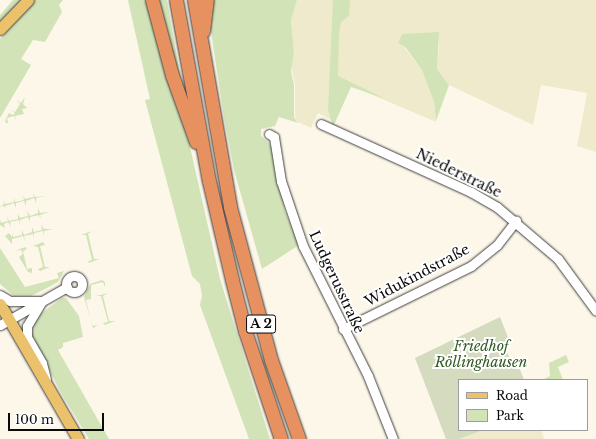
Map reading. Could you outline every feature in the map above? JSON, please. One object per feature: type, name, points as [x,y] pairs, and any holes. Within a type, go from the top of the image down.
[{"type":"highway","points":[[152,0],[172,75],[209,181]]},
{"type":"highway","name":"A 2","points":[[176,0],[209,181],[245,331],[281,439]]},
{"type":"highway","name":"A 2","points":[[194,0],[216,138],[240,248],[271,360],[299,439]]},
{"type":"highway","points":[[201,47],[207,0]]},
{"type":"main road","points":[[0,29],[28,0]]},
{"type":"main road","points":[[0,304],[5,322],[46,384],[78,439]]},
{"type":"street","name":"Niederstraße","points":[[321,124],[471,192],[516,221],[558,259],[596,311]]},
{"type":"street","name":"Ludgerusstraße","points":[[269,134],[274,137],[281,181],[294,221],[343,329],[368,376],[393,439]]},
{"type":"street","name":"Widukindstraße","points":[[343,329],[471,266],[496,244],[516,221]]},
{"type":"street","points":[[5,322],[67,287]]},
{"type":"street","points":[[0,296],[10,301],[42,301]]},
{"type":"street","points":[[42,301],[27,326],[27,337],[42,363],[46,384]]},
{"type":"shaded area","points":[[297,0],[596,0],[596,152],[577,146],[587,93],[541,85],[533,125],[449,85],[437,69],[439,41],[400,40],[398,43],[405,48],[422,70],[434,102],[436,122],[349,85],[333,121],[318,113],[311,128],[298,122],[295,117],[295,85],[291,65],[294,51],[291,21]]},
{"type":"shaded area","points":[[480,431],[541,431],[544,439],[459,439]]},
{"type":"green space","points":[[13,0],[22,0],[0,26],[0,15]]},
{"type":"green space","points":[[34,0],[63,0],[59,5],[62,12],[45,42],[33,40],[21,59],[31,65],[0,118],[0,39]]},
{"type":"green space","points":[[128,0],[148,0],[168,79],[188,138],[220,279],[270,439],[249,439],[200,305],[202,296],[200,284],[192,276],[145,100],[150,99]]},
{"type":"green space","points":[[155,0],[167,0],[184,97]]},
{"type":"green space","points":[[211,0],[297,0],[291,21],[294,51],[291,71],[294,85],[294,117],[298,123],[279,117],[275,126],[261,129],[261,136],[269,143],[273,151],[285,211],[299,245],[262,269],[234,170],[224,118],[210,25]]},
{"type":"green space","points":[[333,0],[350,0],[349,16],[341,22],[339,34],[338,76],[386,99],[351,87],[333,127],[328,110]]},
{"type":"green space","points":[[439,32],[437,69],[449,85],[436,121],[434,102],[422,70],[406,48],[398,43],[402,34]]},
{"type":"green space","points":[[25,97],[23,104],[27,108],[22,109],[24,114],[15,116],[16,121],[14,116],[7,118],[8,123],[6,123],[5,121],[9,113],[13,115],[15,113],[11,110],[15,112],[20,104],[17,100],[21,103]]},
{"type":"green space","points":[[33,192],[35,197],[45,196],[36,198],[36,203],[34,198],[26,201],[26,206],[24,201],[16,203],[16,208],[14,203],[5,206],[6,210],[4,206],[0,207],[4,204],[3,200],[5,204],[14,202],[14,197],[15,202],[24,200],[23,195],[25,199],[34,197]]},
{"type":"green space","points":[[38,208],[40,213],[49,212],[40,215],[41,219],[39,215],[30,217],[30,222],[28,217],[20,220],[20,225],[19,220],[10,222],[11,227],[8,222],[4,224],[5,228],[0,225],[0,219],[1,223],[8,221],[7,216],[9,221],[18,219],[18,214],[20,218],[28,216],[27,211],[30,216],[38,213]]},
{"type":"green space","points":[[41,225],[44,229],[53,229],[44,231],[44,236],[43,231],[34,233],[34,238],[33,234],[24,236],[25,241],[23,236],[12,239],[12,244],[5,236],[9,233],[12,237],[12,232],[13,237],[22,235],[22,230],[24,235],[32,232],[32,227],[34,232],[42,230]]},
{"type":"green space","points":[[92,231],[88,234],[94,259],[99,259],[89,263],[88,261],[92,260],[86,235],[81,235]]},
{"type":"green space","points":[[43,242],[45,245],[40,246],[45,267],[50,267],[40,271],[38,269],[43,267],[38,247],[33,246]]},
{"type":"green space","points":[[25,247],[27,249],[23,251],[27,269],[32,268],[32,273],[28,272],[19,257],[23,254],[21,250],[15,251]]},
{"type":"green space","points":[[0,248],[25,287],[59,278],[57,273],[64,271],[58,282],[31,296],[14,296],[0,284]]},
{"type":"green space","points":[[102,280],[105,282],[105,287],[103,282],[91,285],[91,299],[86,300],[90,319],[84,297],[90,284]]},
{"type":"green space","points":[[108,293],[103,296],[109,321],[115,321],[105,325],[103,323],[108,322],[101,296],[96,296]]},
{"type":"green space","points":[[62,298],[66,298],[79,316],[83,337],[63,343],[63,347],[58,350],[109,439],[89,439],[61,393],[32,336],[34,322],[39,315]]},
{"type":"green space","name":"Friedhof Röllinghausen","points":[[500,317],[511,345],[505,347],[510,359],[515,357],[524,379],[458,379],[458,431],[480,431],[459,439],[446,439],[415,358]]},
{"type":"green space","points":[[566,355],[569,362],[558,367],[563,379],[544,379],[550,376],[549,363]]}]
